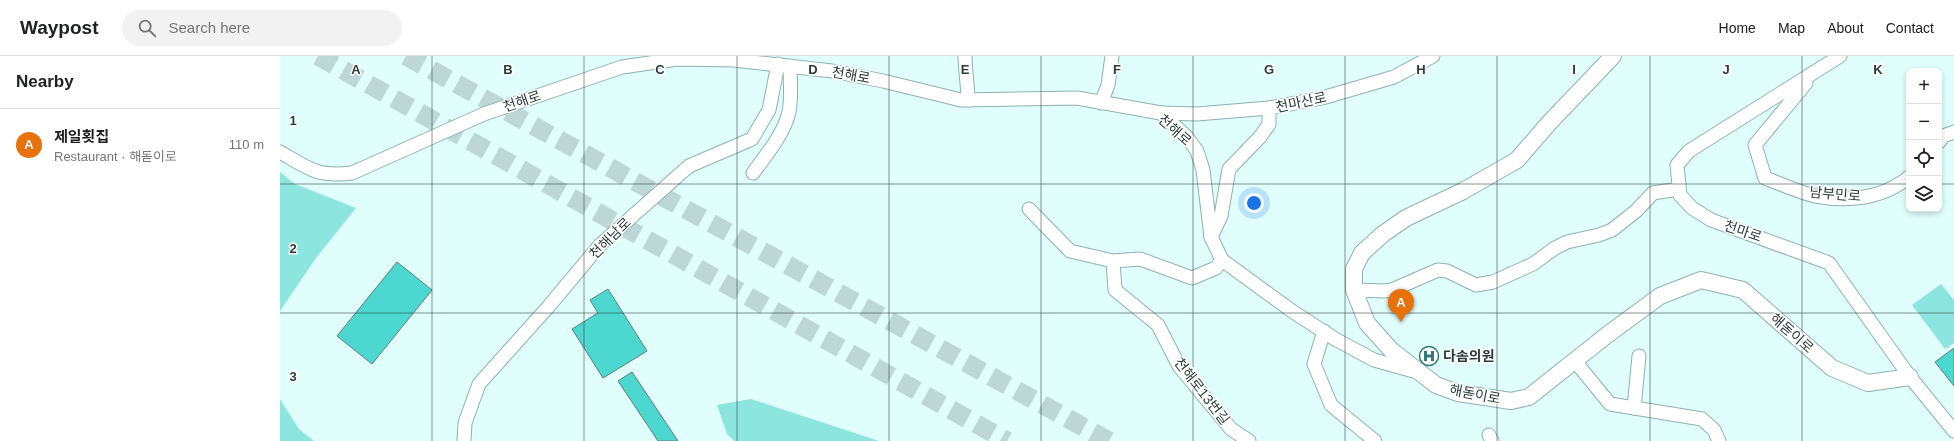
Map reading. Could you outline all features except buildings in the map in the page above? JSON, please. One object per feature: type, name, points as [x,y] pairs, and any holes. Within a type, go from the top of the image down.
[{"type":"main road","name":"해돋이로","points":[[1613,56],[1549,123],[1517,160],[1463,191],[1406,218],[1383,234],[1362,253],[1354,268],[1354,290],[1367,323],[1391,350],[1436,385],[1458,393],[1511,401],[1529,397],[1574,360],[1660,296],[1701,280],[1743,290],[1832,368],[1868,383],[1910,377]]},
{"type":"street","points":[[965,56],[965,75],[967,80],[968,100]]},
{"type":"street","points":[[1102,103],[1108,85],[1112,56]]},
{"type":"street","name":"천마산로","points":[[1161,113],[1197,114],[1269,108],[1322,98],[1394,77],[1433,56]]},
{"type":"street","name":"천마로","points":[[1840,56],[1814,74],[1689,151],[1677,166],[1680,195],[1692,208],[1711,220],[1829,263],[1910,377],[1954,431]]},
{"type":"street","name":"천해로","points":[[280,152],[312,172],[331,175],[352,173],[484,114],[622,67],[677,59],[734,60],[780,63],[884,81],[968,100],[1077,98],[1161,113],[1187,137],[1197,151],[1203,170],[1210,237],[1222,260],[1292,311],[1374,360],[1419,373]]},
{"type":"street","points":[[753,173],[768,152],[786,120],[790,106],[780,63]]},
{"type":"street","name":"천해남로","points":[[464,441],[465,424],[479,384],[549,306],[600,245],[689,166],[752,139],[770,110],[780,63]]},
{"type":"street","name":"남부민로","points":[[1814,74],[1755,145],[1765,178],[1815,196],[1863,199],[1897,187],[1906,180]]},
{"type":"street","points":[[1210,237],[1221,216],[1229,169],[1260,138],[1269,124],[1269,108]]},
{"type":"street","points":[[1940,140],[1943,136],[1954,132]]},
{"type":"street","points":[[1354,290],[1392,290],[1438,270],[1447,271],[1476,285],[1493,282],[1533,264],[1555,248],[1567,242],[1599,235],[1612,230],[1636,211],[1653,193],[1680,189]]},
{"type":"street","points":[[1029,209],[1070,251],[1113,260],[1140,259],[1192,278],[1216,268],[1222,260]]},
{"type":"street","name":"천해로13번길","points":[[1113,260],[1115,290],[1158,325],[1179,366],[1231,429],[1249,441]]},
{"type":"street","points":[[1324,331],[1314,364],[1331,405],[1375,441]]},
{"type":"street","points":[[1634,408],[1639,356]]},
{"type":"street","points":[[1574,360],[1610,404],[1702,419],[1714,430],[1719,441]]},
{"type":"shaded area","points":[[280,172],[295,184],[356,208],[316,258],[280,311]]},
{"type":"shaded area","points":[[1941,284],[1954,300],[1954,343],[1945,349],[1912,305]]},
{"type":"shaded area","points":[[280,399],[299,429],[314,441],[280,441]]},
{"type":"shaded area","points":[[751,399],[879,441],[734,441],[727,434],[717,405]]},
{"type":"tunnel","points":[[318,56],[1007,441]]},
{"type":"tunnel","points":[[406,56],[1109,441]]},
{"type":"place","name":"제일횟집","points":[[1401,322]]},
{"type":"place","name":"다솜의원","points":[[1429,356]]}]
